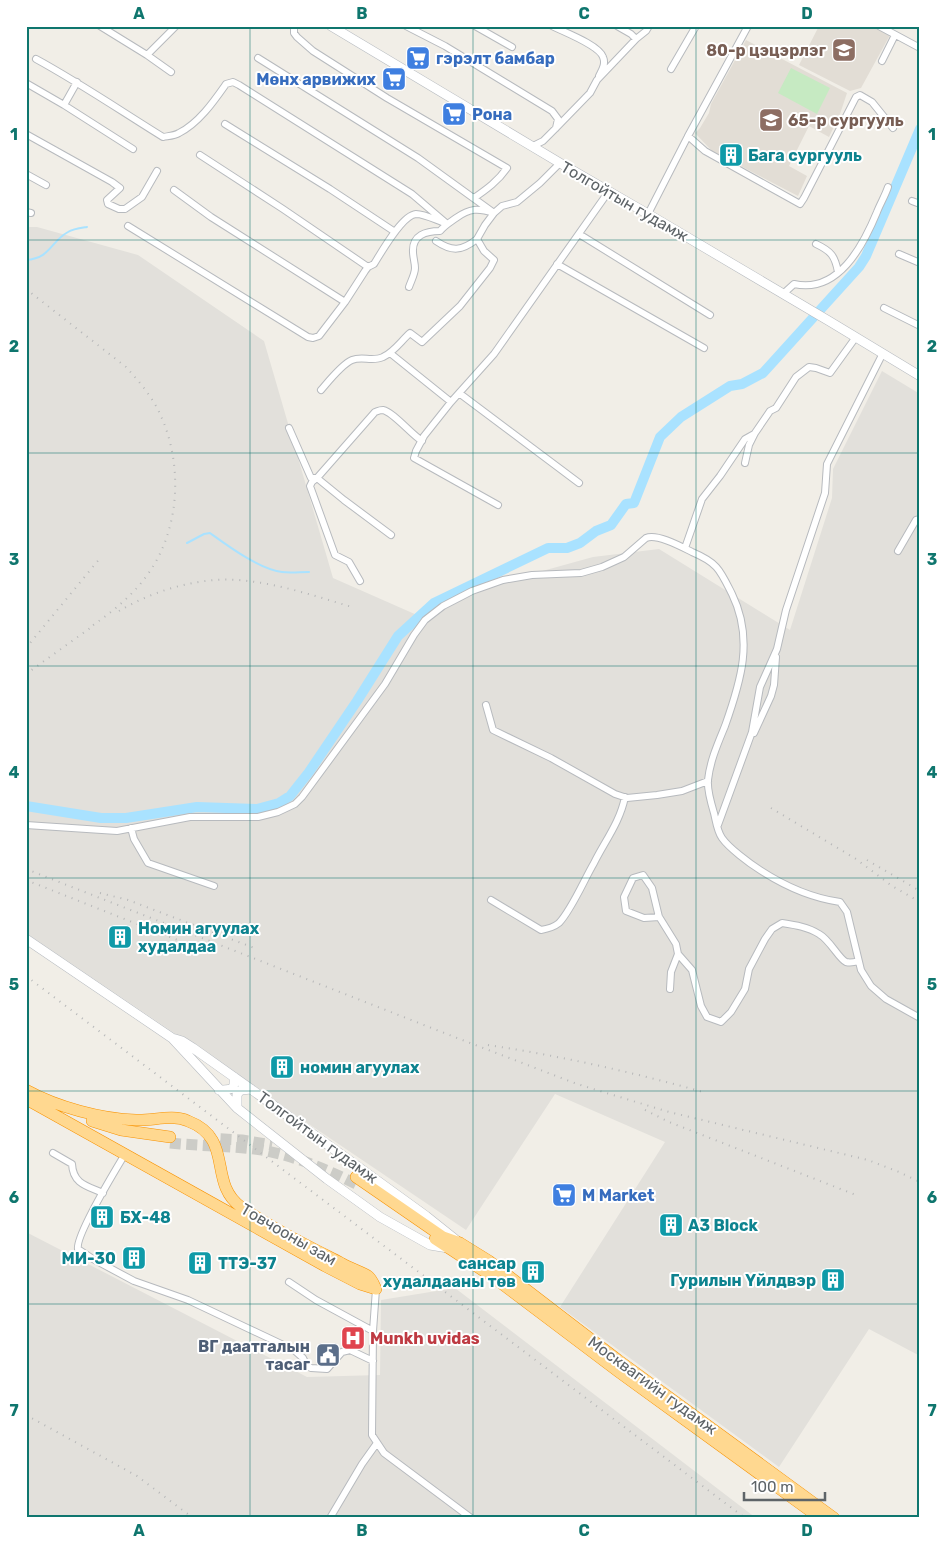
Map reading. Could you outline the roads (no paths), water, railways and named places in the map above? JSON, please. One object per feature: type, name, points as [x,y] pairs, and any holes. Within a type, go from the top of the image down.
[{"type":"highway","name":"Товчооны зам","points":[[26,1090],[67,1107],[114,1119],[178,1118],[197,1124],[207,1132],[215,1144],[224,1184],[236,1203],[251,1214],[348,1268],[368,1276],[376,1289]]},
{"type":"highway","name":"Товчооны зам","points":[[26,1099],[350,1279],[366,1287],[376,1289]]},
{"type":"highway","points":[[67,1107],[81,1118],[121,1130],[170,1140],[129,1138],[78,1122],[70,1123]]},
{"type":"highway","name":"Москвагийн гудамж","points":[[820,1518],[356,1180],[443,1237],[460,1243],[489,1261],[618,1360],[834,1518]]},
{"type":"main road","name":"Толгойтын гудамж","points":[[331,26],[920,376]]},
{"type":"main road","name":"Толгойтын гудамж","points":[[26,939],[172,1038],[237,1108],[275,1139],[380,1217],[430,1245],[448,1248]]},
{"type":"main road","name":"Толгойтын гудамж","points":[[172,1038],[194,1048],[426,1216],[460,1243]]},
{"type":"main road","points":[[219,1090],[229,1090],[232,1088],[234,1077]]},
{"type":"main road","points":[[237,1108],[236,1097],[238,1092],[251,1089]]},
{"type":"street","points":[[100,26],[171,72]]},
{"type":"street","points":[[147,55],[176,26]]},
{"type":"street","points":[[294,26],[296,37],[312,51],[387,98],[507,168],[489,188],[474,198]]},
{"type":"street","points":[[406,26],[446,46],[552,111],[558,119],[556,128]]},
{"type":"street","points":[[475,26],[512,47]]},
{"type":"street","points":[[532,146],[543,141],[590,93],[604,66],[603,57],[598,50],[552,26]]},
{"type":"street","points":[[618,26],[636,39]]},
{"type":"street","points":[[597,80],[650,26]]},
{"type":"street","points":[[671,69],[696,26]]},
{"type":"street","points":[[648,214],[748,26]]},
{"type":"street","points":[[879,26],[920,48]]},
{"type":"street","points":[[882,61],[896,35]]},
{"type":"street","points":[[36,58],[77,82],[163,138],[178,134],[198,119],[212,104],[226,84],[233,82],[412,194],[446,223]]},
{"type":"street","points":[[258,58],[418,158],[494,213]]},
{"type":"street","points":[[64,105],[77,82]]},
{"type":"street","points":[[26,83],[133,149]]},
{"type":"street","points":[[688,136],[705,151],[800,204],[856,97],[860,95],[872,102],[893,128]]},
{"type":"street","points":[[225,124],[395,232]]},
{"type":"street","points":[[26,134],[97,173],[120,188],[107,200],[108,204],[119,209],[125,209],[142,197],[157,171]]},
{"type":"street","points":[[200,155],[368,267]]},
{"type":"street","points":[[436,241],[445,248],[462,249],[477,239],[494,213],[502,206],[517,202],[560,163]]},
{"type":"street","points":[[26,174],[46,186]]},
{"type":"street","points":[[786,296],[794,284],[805,286],[818,284],[830,279],[851,259],[865,240],[888,187]]},
{"type":"street","points":[[174,190],[211,217],[345,302]]},
{"type":"street","points":[[498,504],[414,458],[416,451],[422,440],[451,402],[494,354],[609,191]]},
{"type":"street","points":[[912,201],[920,204]]},
{"type":"street","points":[[409,287],[415,270],[413,250],[416,240],[422,233],[440,231],[446,223],[473,210],[481,209],[494,213]]},
{"type":"street","points":[[128,226],[308,337],[313,338],[319,336],[345,302],[368,267],[374,264],[395,232],[409,216],[415,214],[446,223]]},
{"type":"street","points":[[579,234],[710,315]]},
{"type":"street","points":[[321,390],[338,371],[352,360],[376,360],[390,353],[410,333],[422,342],[460,306],[490,268],[494,260],[484,251],[477,239]]},
{"type":"street","points":[[816,244],[824,248],[836,259],[838,272]]},
{"type":"street","points":[[899,254],[920,264]]},
{"type":"street","points":[[556,264],[704,348]]},
{"type":"street","points":[[884,308],[920,326]]},
{"type":"street","points":[[745,463],[749,445],[755,433],[770,411],[776,408],[796,377],[809,367],[830,373],[856,337]]},
{"type":"street","points":[[390,353],[451,402]]},
{"type":"street","points":[[748,743],[760,722],[771,696],[774,685],[777,649],[786,610],[824,493],[827,464],[883,353]]},
{"type":"street","points":[[459,393],[579,483]]},
{"type":"street","points":[[360,581],[348,562],[335,555],[310,486],[375,412],[379,410],[384,410],[422,440]]},
{"type":"street","points":[[289,428],[311,478],[318,478],[344,500],[392,535]]},
{"type":"street","points":[[685,548],[702,498],[720,476],[745,439],[755,433]]},
{"type":"street","points":[[898,551],[912,524],[920,519]]},
{"type":"street","points":[[26,825],[117,831],[190,817],[258,818],[278,812],[295,804],[302,797],[385,684],[414,635],[426,620],[443,606],[466,594],[503,580],[580,573],[602,567],[624,557],[650,536],[663,539],[708,559],[716,566],[724,579],[739,610],[743,628],[741,677],[711,761],[708,782],[717,826],[722,838],[748,862],[774,879],[825,900],[840,902],[847,912],[858,962],[871,986],[886,999],[920,1018]]},
{"type":"street","points":[[717,826],[752,732],[760,687],[777,649]]},
{"type":"street","points":[[486,705],[493,730],[552,758],[615,794],[626,797],[682,791],[708,782]]},
{"type":"street","points":[[491,900],[541,930],[558,923],[613,830],[626,797]]},
{"type":"street","points":[[130,828],[148,863],[214,886]]},
{"type":"street","points":[[658,915],[659,917],[644,918],[626,911],[624,896],[633,878],[643,875],[652,888],[658,915],[676,944],[678,954],[692,970],[701,1006],[707,1017],[720,1022],[731,1012],[745,989],[749,969],[765,939],[772,929],[782,922],[810,929],[832,945],[840,958],[847,962],[858,962]]},
{"type":"street","points":[[670,989],[671,972],[678,954]]},
{"type":"street","points":[[53,1153],[72,1164],[72,1174],[78,1181],[103,1193]]},
{"type":"street","points":[[125,1154],[84,1229],[77,1245],[78,1249],[134,1281],[188,1300],[294,1350],[303,1358],[307,1366],[311,1368],[327,1369],[342,1352],[350,1350],[373,1361]]},
{"type":"street","points":[[289,1282],[316,1300],[373,1331]]},
{"type":"street","points":[[376,1289],[373,1331],[372,1435],[384,1453],[471,1518]]},
{"type":"street","points":[[330,1518],[362,1464],[377,1443]]},
{"type":"waterway","points":[[26,806],[101,818],[126,818],[197,807],[257,809],[279,803],[290,796],[309,772],[357,701],[398,636],[434,603],[548,548],[567,548],[580,543],[596,531],[611,525],[626,504],[634,503],[660,437],[681,417],[730,386],[742,384],[763,373],[859,267],[866,256],[920,129]]},
{"type":"waterway","points":[[26,260],[34,259],[46,253],[57,240],[68,232],[87,227]]},
{"type":"waterway","points":[[187,543],[210,533],[244,556],[273,570],[309,572]]},
{"type":"tunnel","points":[[204,1138],[242,1140],[272,1145]]},
{"type":"tunnel","points":[[170,1143],[262,1150],[310,1164],[356,1184]]},
{"type":"railway","points":[[26,289],[126,367],[156,406],[171,446],[175,490],[173,511],[161,552],[137,588],[89,628]]},
{"type":"railway","points":[[26,648],[101,557]]},
{"type":"railway","points":[[119,611],[165,590],[215,580],[248,581],[274,585],[352,607]]},
{"type":"railway","points":[[26,674],[93,626]]},
{"type":"railway","points":[[771,808],[856,859],[892,886],[920,902]]},
{"type":"railway","points":[[867,860],[920,891]]},
{"type":"railway","points":[[26,869],[577,1084],[669,1112],[868,1160],[920,1182]]},
{"type":"railway","points":[[26,880],[180,941]]},
{"type":"railway","points":[[100,893],[128,900],[257,949]]},
{"type":"railway","points":[[26,976],[745,1518]]},
{"type":"railway","points":[[488,1045],[596,1065],[703,1092]]},
{"type":"railway","points":[[645,1110],[669,1122],[856,1195]]},
{"type":"railway","points":[[26,1415],[137,1476],[193,1518]]},
{"type":"place","name":"80-р цэцэрлэг","points":[[844,50]]},
{"type":"place","name":"гэрэлт бамбар","points":[[418,58]]},
{"type":"place","name":"Мөнх арвижих","points":[[394,79]]},
{"type":"place","name":"Рона","points":[[454,114]]},
{"type":"place","name":"65-р сургууль","points":[[771,120]]},
{"type":"place","name":"Бага сургууль","points":[[731,155]]},
{"type":"place","name":"Номин агуулах худалдаа","points":[[120,937]]},
{"type":"place","name":"номин агуулах","points":[[282,1067]]},
{"type":"place","name":"М Market","points":[[564,1195]]},
{"type":"place","name":"БХ-48","points":[[102,1217]]},
{"type":"place","name":"A3 Block","points":[[671,1225]]},
{"type":"place","name":"МИ-30","points":[[134,1258]]},
{"type":"place","name":"ТТЭ-37","points":[[200,1263]]},
{"type":"place","name":"сансар худалдааны төв","points":[[533,1272]]},
{"type":"place","name":"Гурилын Үйлдвэр","points":[[833,1280]]},
{"type":"place","name":"Munkh uvidas","points":[[353,1338]]},
{"type":"place","name":"ВГ даатгалын тасаг","points":[[328,1355]]}]
